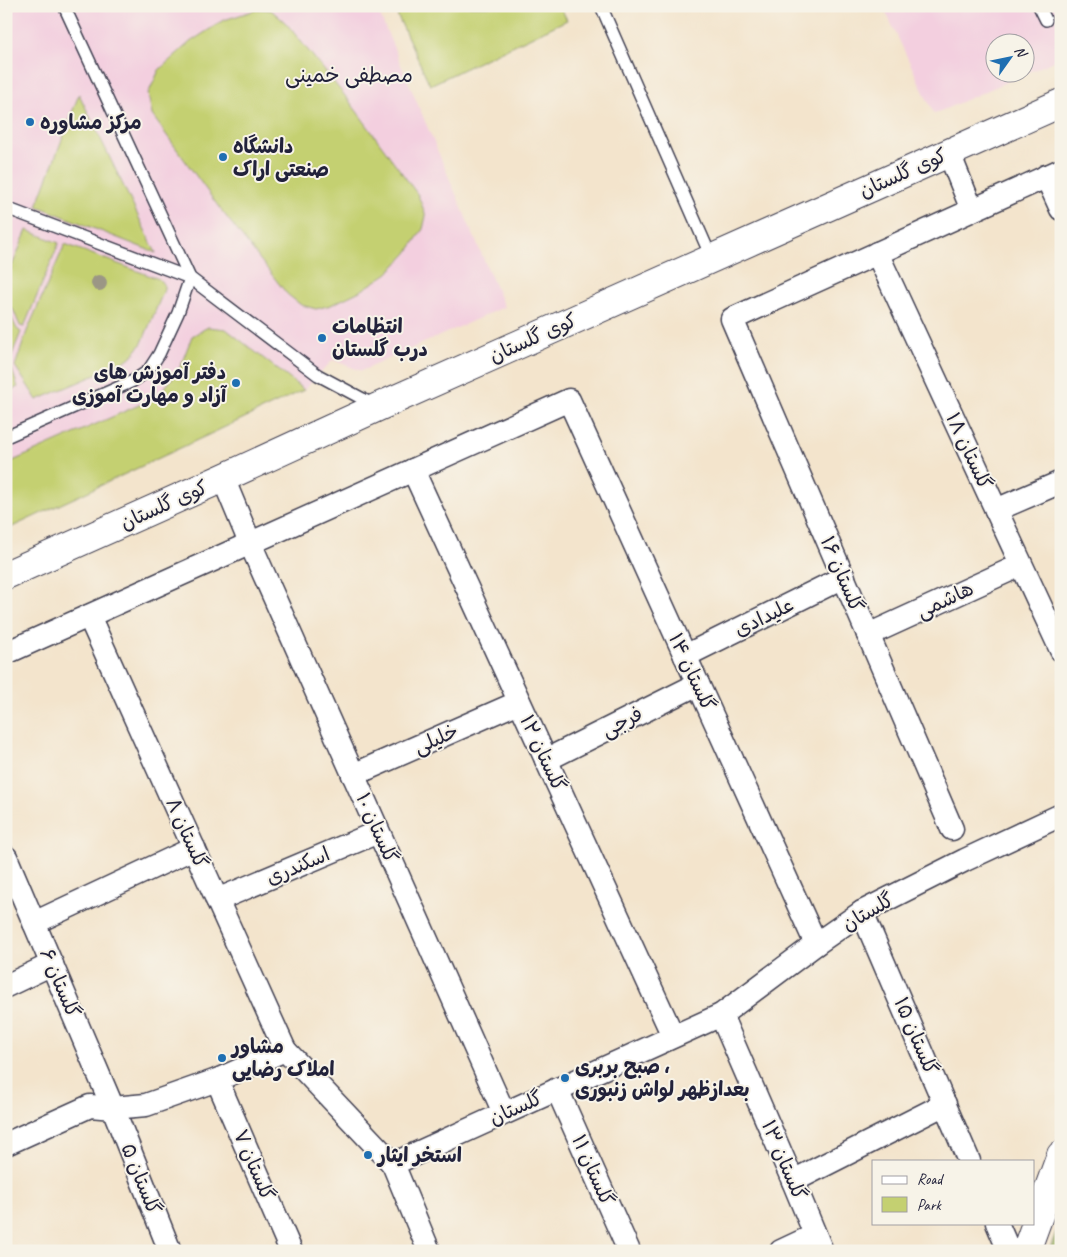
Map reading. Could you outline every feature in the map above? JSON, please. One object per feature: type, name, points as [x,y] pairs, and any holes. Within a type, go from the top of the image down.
[{"type":"street","name":"کوی گلستان","points":[[6,575],[1061,103]]},
{"type":"street","points":[[949,153],[972,210]]},
{"type":"street","points":[[877,253],[1054,173],[1061,209]]},
{"type":"street","name":"گلستان ۱۶","points":[[877,253],[732,318],[952,828]]},
{"type":"street","name":"گلستان ۱۸","points":[[877,253],[1061,650]]},
{"type":"street","name":"گلستان ۱۴","points":[[413,470],[569,400],[816,944]]},
{"type":"street","points":[[6,653],[413,470]]},
{"type":"street","name":"گلستان ۱۲","points":[[413,470],[673,1036]]},
{"type":"street","name":"گلستان ۱۰","points":[[223,478],[250,543],[504,1113]]},
{"type":"street","points":[[996,510],[1061,482]]},
{"type":"street","name":"هاشمی","points":[[868,635],[1021,565]]},
{"type":"street","name":"علیدادی","points":[[685,656],[844,577]]},
{"type":"street","name":"گلستان ۸","points":[[89,616],[285,1050]]},
{"type":"street","name":"فرجی","points":[[546,760],[698,684]]},
{"type":"street","name":"خلیلی","points":[[353,775],[519,702]]},
{"type":"street","name":"گلستان","points":[[393,1164],[720,1015],[862,912],[965,860],[1061,815]]},
{"type":"street","name":"اسکندری","points":[[217,900],[378,832]]},
{"type":"street","points":[[34,923],[194,848]]},
{"type":"street","name":"گلستان ۶","points":[[6,857],[113,1108]]},
{"type":"street","name":"گلستان ۱۵","points":[[862,912],[969,1160]]},
{"type":"street","points":[[6,986],[52,964]]},
{"type":"street","name":"گلستان ۱۳","points":[[720,1015],[819,1243]]},
{"type":"street","points":[[6,1144],[90,1106],[113,1108],[146,1105],[218,1080],[285,1050],[393,1164],[429,1251]]},
{"type":"street","name":"گلستان ۷","points":[[218,1080],[291,1251]]},
{"type":"street","name":"گلستان ۱۱","points":[[557,1090],[629,1251]]},
{"type":"street","points":[[793,1180],[945,1104]]},
{"type":"street","name":"گلستان ۵","points":[[113,1108],[170,1251]]},
{"type":"street","points":[[1026,1251],[1061,1155]]},
{"type":"street","points":[[996,1224],[1008,1251]]},
{"type":"street","points":[[781,1251],[819,1243]]},
{"type":"lane","points":[[6,437],[134,381],[148,371],[159,354],[178,313],[190,278],[64,6]]},
{"type":"lane","points":[[601,6],[712,259]]},
{"type":"lane","points":[[1039,6],[1046,20]]},
{"type":"lane","points":[[6,208],[190,278],[318,375],[378,407]]},
{"type":"shaded area","name":"دانشگاه صنعتی اراک","points":[[6,6],[376,6],[504,307],[361,371],[333,360],[304,390],[6,529]]},
{"type":"shaded area","points":[[883,6],[1061,6],[1061,58],[1034,70],[1034,32],[984,32],[984,82],[1007,82],[934,114]]},
{"type":"green space","points":[[393,6],[560,6],[567,20],[430,85]]},
{"type":"green space","points":[[259,9],[271,10],[286,23],[350,102],[418,195],[426,216],[423,229],[407,253],[388,273],[362,290],[331,305],[316,309],[301,305],[287,294],[218,206],[152,115],[148,94],[159,70],[190,42],[224,20]]},
{"type":"green space","points":[[79,94],[156,253],[37,206]]},
{"type":"green space","points":[[27,230],[59,243],[24,327],[20,326],[13,309],[6,311],[6,280]]},
{"type":"green space","points":[[65,244],[159,279],[164,285],[164,290],[142,343],[132,356],[119,365],[37,400],[15,366],[27,331]]},
{"type":"green space","points":[[9,313],[17,329],[21,332],[9,362],[18,387],[6,393],[6,314]]},
{"type":"green space","points":[[208,327],[226,329],[304,390],[10,528],[6,520],[6,464],[157,397],[179,370],[192,336]]},
{"type":"green space","points":[[1061,1219],[1061,1251],[1049,1251]]},
{"type":"place","name":"مرکز مشاوره","points":[[30,122]]},
{"type":"place","name":"دانشگاه صنعتی اراک","points":[[223,157]]},
{"type":"place","name":"انتظامات درب گلستان","points":[[322,338]]},
{"type":"place","name":"دفتر آموزش های آزاد و مهارت آموزی","points":[[236,383]]},
{"type":"place","name":"مشاور املاک رضایی","points":[[222,1058]]},
{"type":"place","name":"صبح بربری ، بعدازظهر لواش زنبوری","points":[[565,1078]]},
{"type":"place","name":"استخر ایثار","points":[[368,1155]]},
{"type":"district","name":"مصطفی خمینی","points":[[349,75]]}]
